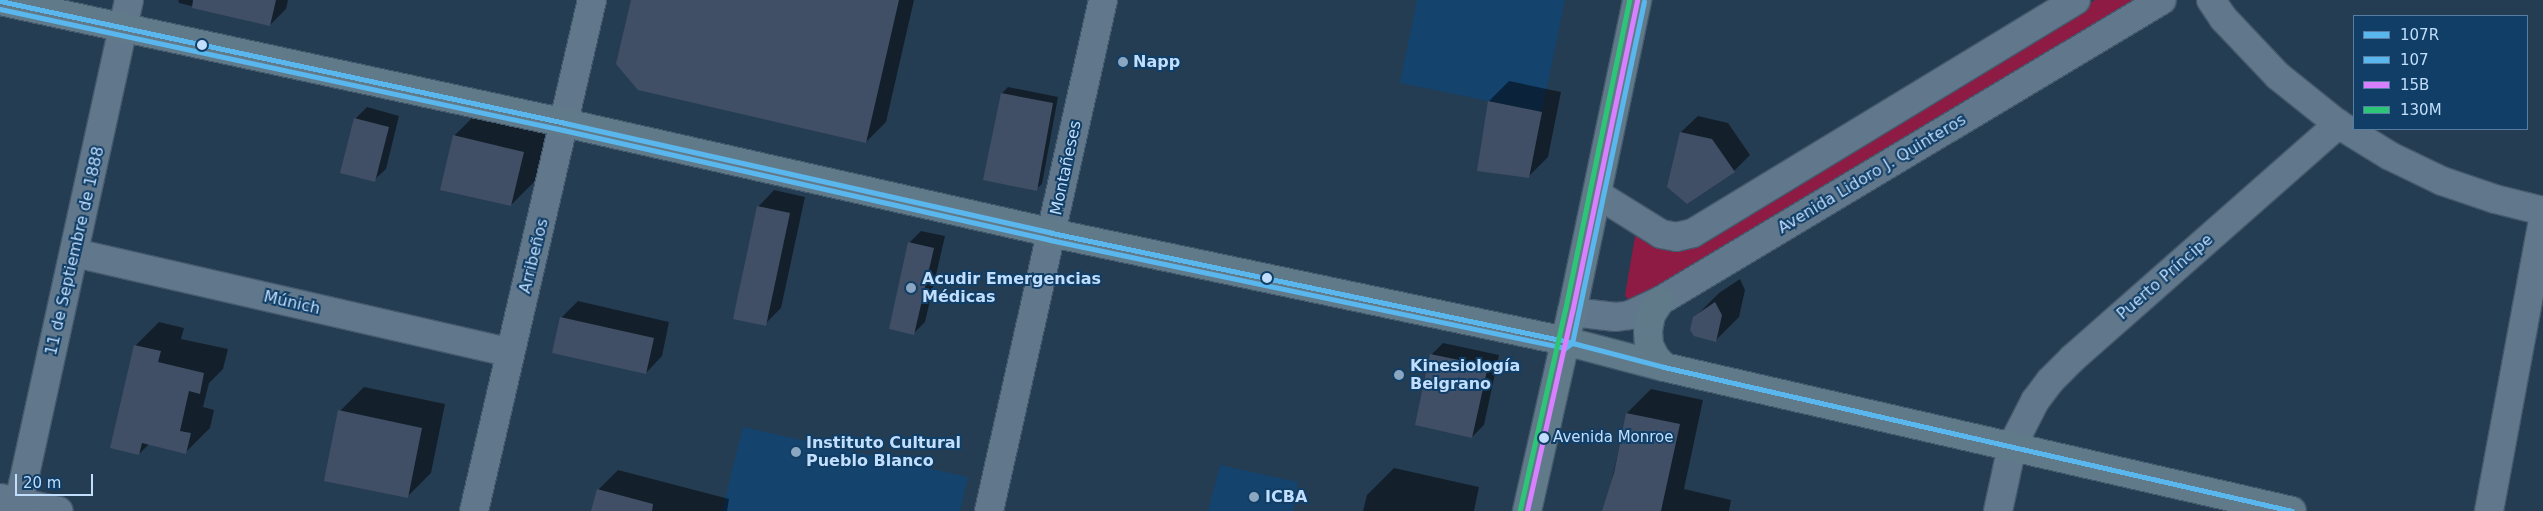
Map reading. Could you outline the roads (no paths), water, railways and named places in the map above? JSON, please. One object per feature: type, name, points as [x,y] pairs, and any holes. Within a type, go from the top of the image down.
[{"type":"main road","points":[[1527,511],[1572,312],[1637,0]]},
{"type":"main road","points":[[0,1],[125,27],[192,44],[565,123],[1052,233],[1565,341],[1664,367],[2292,511]]},
{"type":"main road","points":[[1660,302],[1651,315],[1648,331],[1650,345],[1655,357],[1664,367]]},
{"type":"street","name":"11 de Septiembre de 1888","points":[[10,500],[75,253],[125,27],[129,0]]},
{"type":"street","name":"Arribeños","points":[[474,511],[592,0]]},
{"type":"street","name":"Montañeses","points":[[990,511],[1103,0]]},
{"type":"street","points":[[1597,194],[1661,234],[1676,237],[1693,234],[2076,0]]},
{"type":"street","name":"Avenida Lidoro J. Quinteros","points":[[1572,312],[1623,316],[1630,315],[1660,302],[2162,0]]},
{"type":"street","points":[[2211,0],[2223,18],[2278,76],[2338,124],[2390,156],[2442,181],[2495,199],[2543,211]]},
{"type":"street","name":"Puerto Príncipe","points":[[1998,511],[2012,446],[2035,401],[2050,381],[2073,358],[2338,124]]},
{"type":"street","points":[[2489,511],[2543,220]]},
{"type":"street","name":"Múnich","points":[[75,253],[510,353]]},
{"type":"street","points":[[10,500],[59,511]]},
{"type":"place","name":"Napp","points":[[1123,62]]},
{"type":"place","name":"Acudir Emergencias Médicas","points":[[911,288]]},
{"type":"place","name":"Kinesiología Belgrano","points":[[1399,375]]},
{"type":"place","name":"Avenida Monroe","points":[[1544,438]]},
{"type":"place","name":"Instituto Cultural Pueblo Blanco","points":[[796,452]]},
{"type":"place","name":"ICBA","points":[[1254,497]]}]
